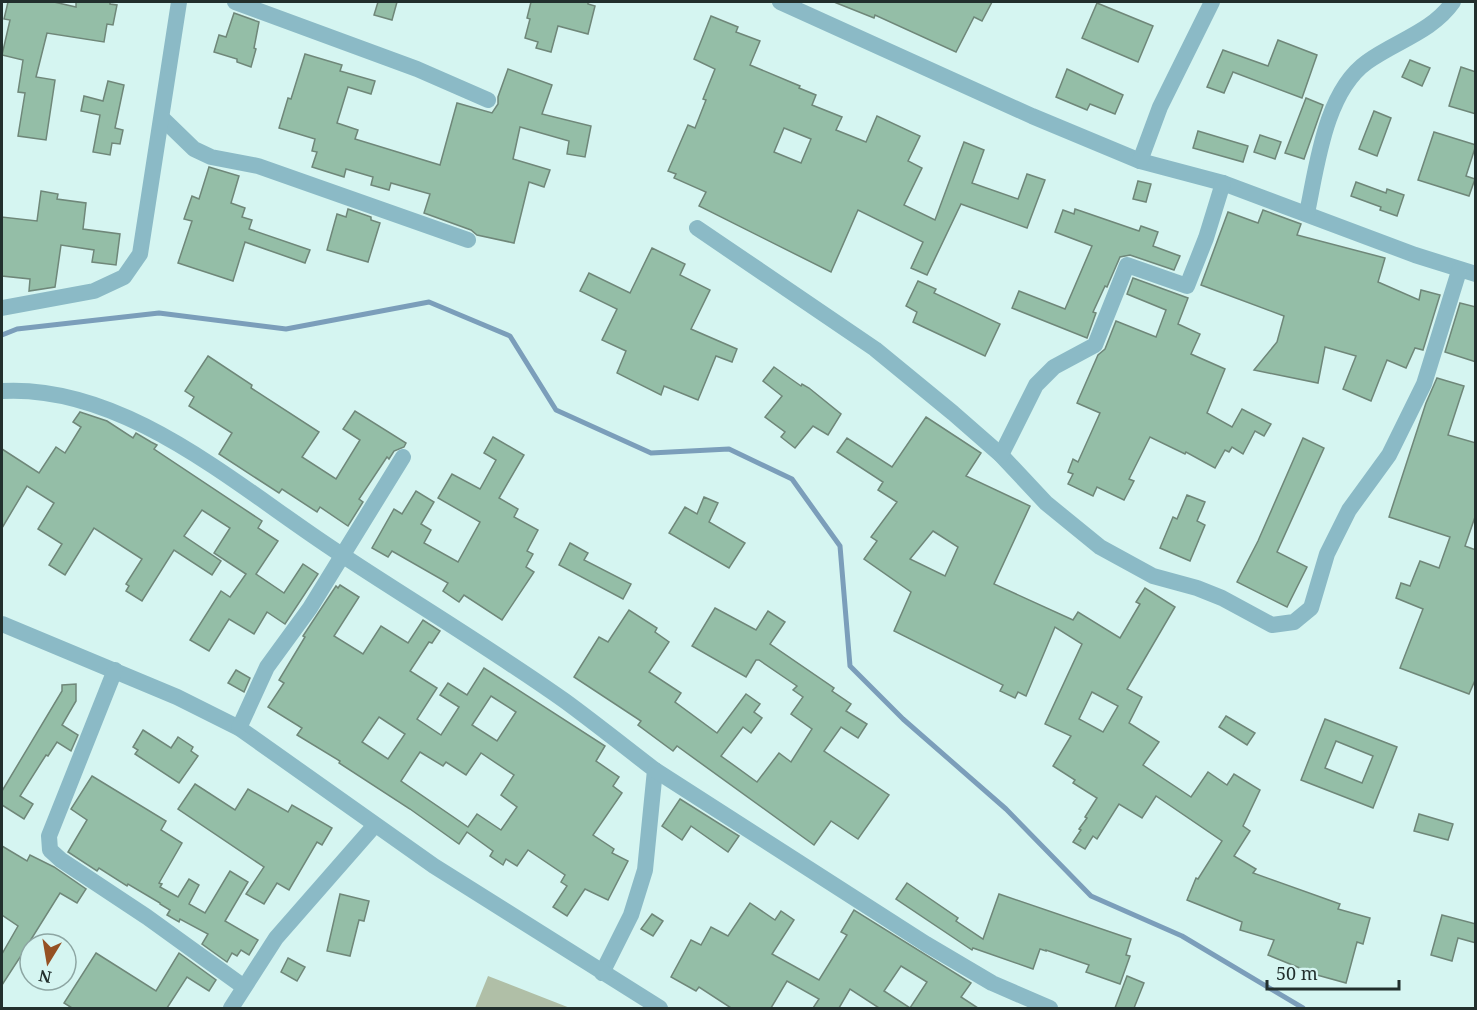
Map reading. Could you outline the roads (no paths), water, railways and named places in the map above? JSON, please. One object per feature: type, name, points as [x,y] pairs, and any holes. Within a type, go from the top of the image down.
[{"type":"street","points":[[2,308],[94,291],[124,277],[140,254],[179,2]]},
{"type":"street","points":[[235,2],[417,69],[488,100]]},
{"type":"street","points":[[697,228],[875,349],[954,413],[1001,455],[1046,503],[1100,547],[1153,576],[1197,588],[1222,598],[1272,625],[1294,622],[1311,608],[1332,545],[1349,510],[1389,455],[1424,384],[1467,272],[1415,255],[1223,183],[1140,161],[1021,111],[780,2]]},
{"type":"street","points":[[1140,161],[1160,107],[1212,2]]},
{"type":"street","points":[[1307,213],[1323,139],[1336,104],[1347,84],[1367,62],[1430,25],[1453,2]]},
{"type":"street","points":[[162,118],[194,149],[211,157],[258,166],[468,240]]},
{"type":"street","points":[[1001,455],[1036,385],[1054,367],[1095,345],[1127,265],[1187,286],[1206,238],[1223,183]]},
{"type":"street","points":[[2,391],[27,389],[61,396],[109,409],[166,435],[343,556],[565,701],[655,770],[926,944],[992,983],[1050,1008]]},
{"type":"street","points":[[239,728],[267,667],[310,608],[403,457]]},
{"type":"street","points":[[2,624],[115,670],[239,728],[434,866],[660,1008]]},
{"type":"street","points":[[115,670],[49,836],[50,850],[61,860],[147,916],[244,987]]},
{"type":"street","points":[[602,973],[631,915],[645,870],[655,770]]},
{"type":"street","points":[[231,1008],[276,938],[375,825]]},
{"type":"waterway","points":[[2,335],[17,329],[159,313],[286,329],[429,302],[510,336],[556,410],[651,453],[729,449],[792,479],[840,546],[850,666],[903,719],[1006,809],[1091,896],[1182,936],[1303,1008]]}]
